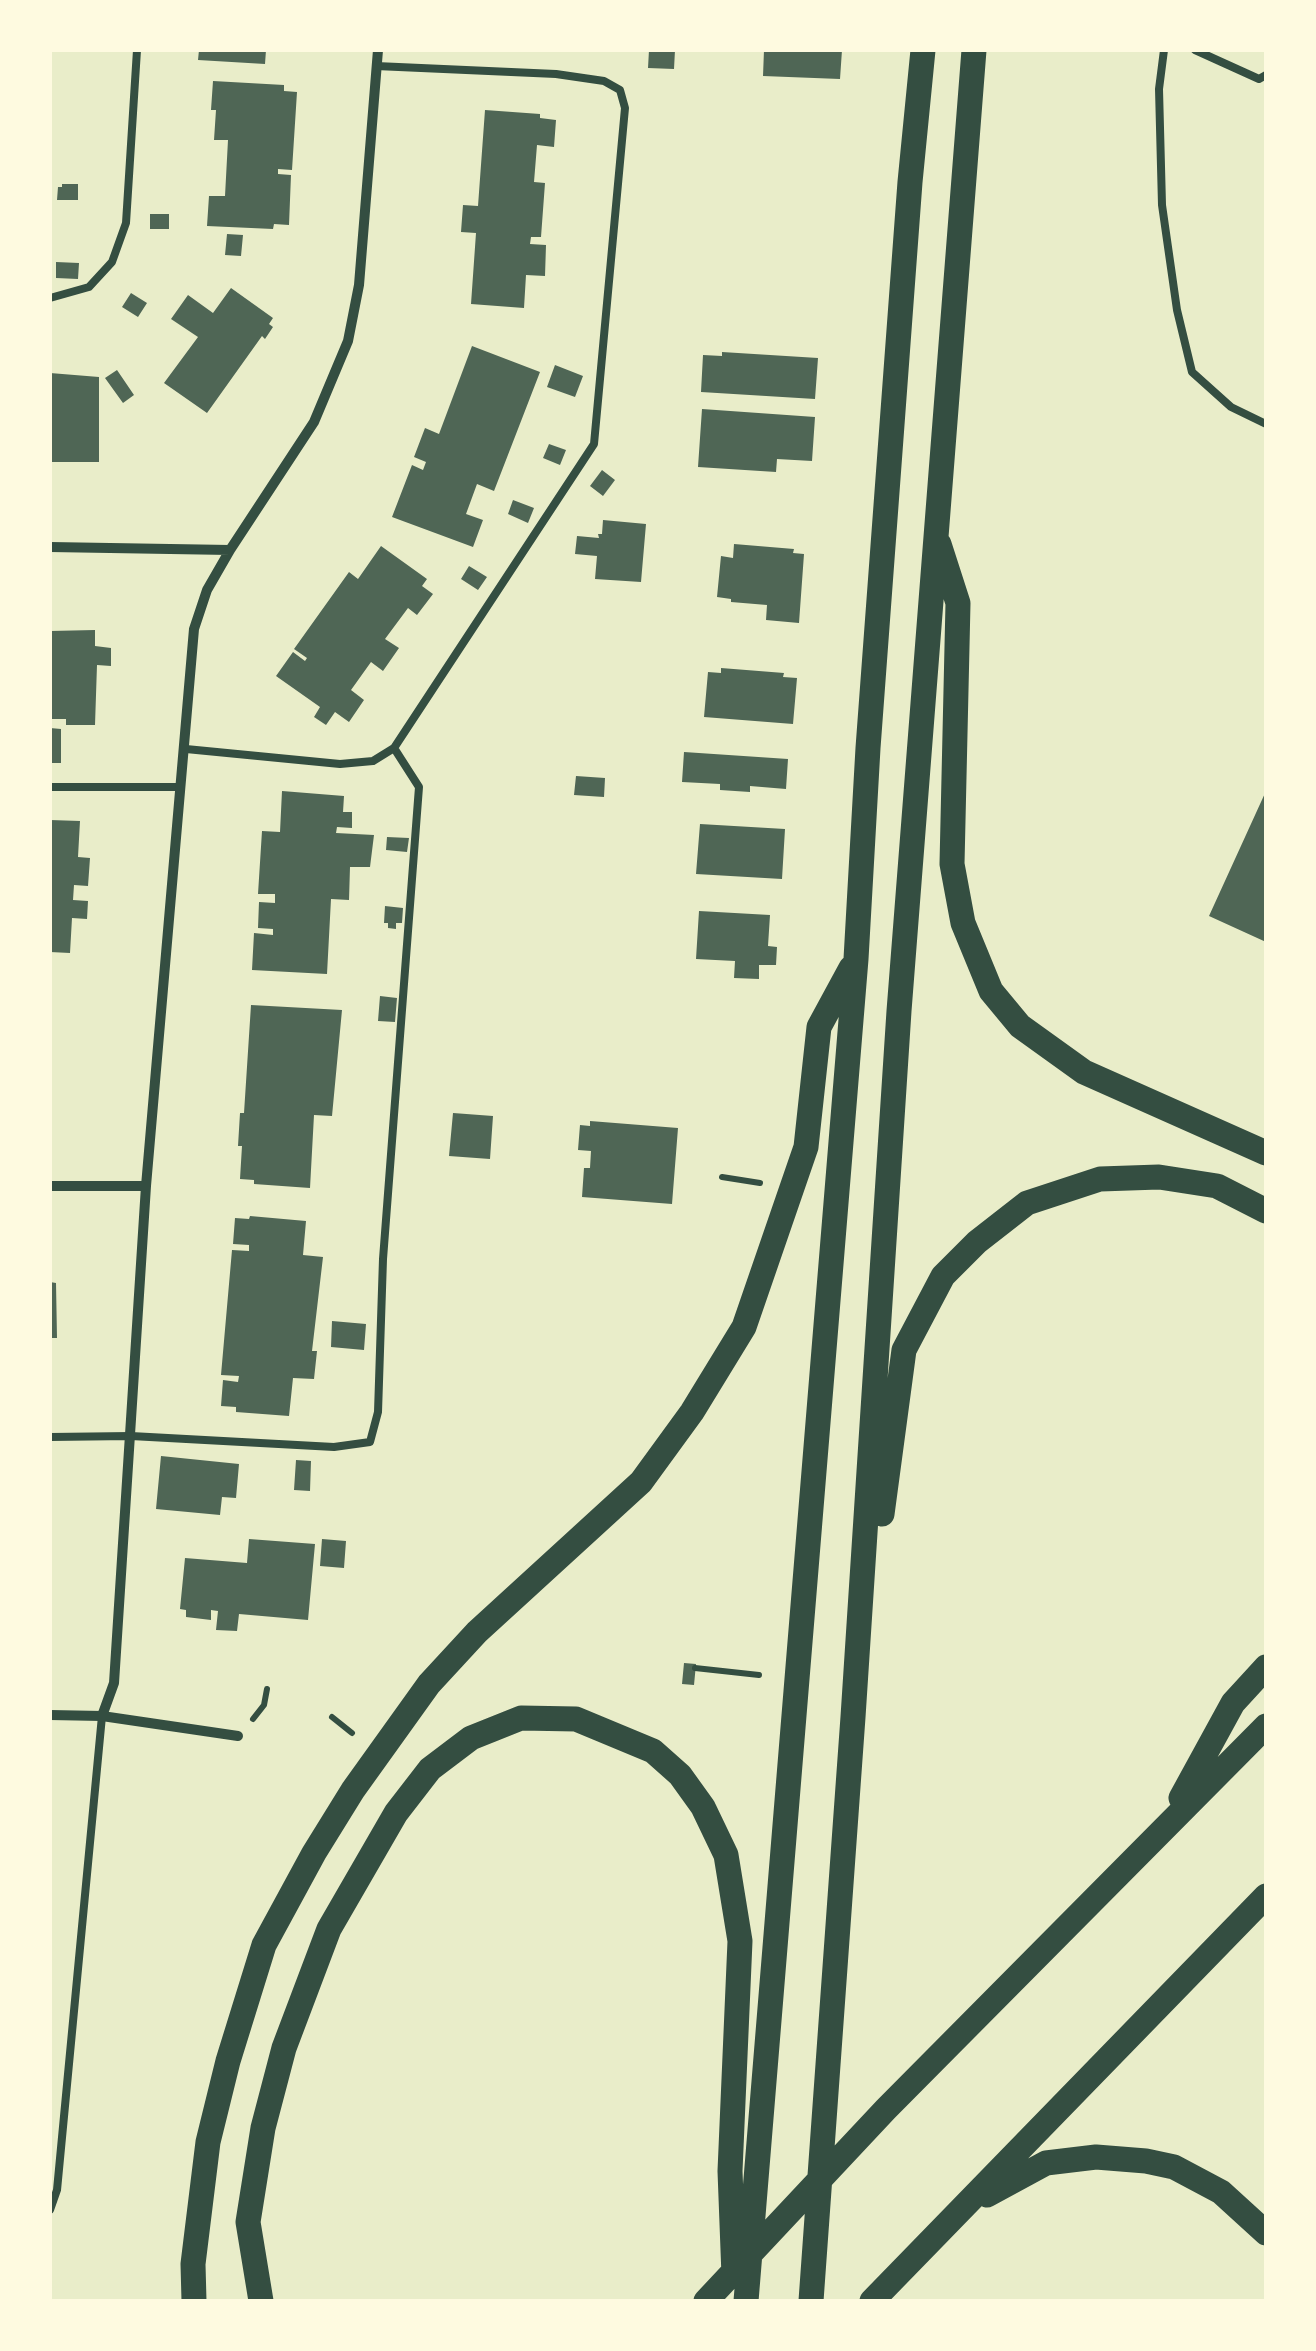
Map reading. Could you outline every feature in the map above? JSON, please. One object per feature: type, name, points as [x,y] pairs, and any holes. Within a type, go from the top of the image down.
[{"type":"main road","points":[[746,2301],[856,959],[868,748],[923,50]]},
{"type":"main road","points":[[810,2301],[854,1717],[898,1011],[974,50]]},
{"type":"main road","points":[[935,529],[958,604],[952,864],[963,923],[990,991],[1020,1026],[1084,1072],[1266,1153]]},
{"type":"main road","points":[[194,2301],[193,2264],[208,2142],[264,1945],[353,1790],[430,1684],[477,1632],[641,1482],[692,1412],[744,1327],[806,1147],[819,1027],[856,959]]},
{"type":"main road","points":[[854,1717],[904,1350],[943,1276],[1027,1203],[1100,1179],[1158,1177],[1217,1186],[1266,1210]]},
{"type":"main road","points":[[1170,1820],[1233,1702],[1266,1667]]},
{"type":"main road","points":[[261,2301],[248,2222],[263,2128],[284,2048],[329,1929],[396,1813],[430,1769],[471,1738],[521,1718],[576,1719],[652,1750],[680,1775],[704,1807],[726,1855],[740,1941],[730,2170],[735,2301]]},
{"type":"main road","points":[[706,2301],[886,2109],[1266,1726]]},
{"type":"main road","points":[[875,2298],[1266,1896]]},
{"type":"main road","points":[[961,2210],[1046,2163],[1096,2157],[1146,2160],[1174,2167],[1221,2192],[1266,2233]]},
{"type":"street","points":[[102,1716],[114,1683],[146,1186],[194,630],[207,590],[230,550],[314,422],[348,341],[359,286],[378,50]]},
{"type":"street","points":[[50,547],[230,550]]},
{"type":"street","points":[[50,1186],[146,1186]]},
{"type":"street","points":[[50,1715],[102,1716],[238,1736]]},
{"type":"lane","points":[[50,298],[88,286],[112,262],[117,249],[126,223],[138,50]]},
{"type":"lane","points":[[1164,50],[1159,89],[1162,204],[1177,310],[1192,372],[1231,407],[1266,424]]},
{"type":"lane","points":[[1195,50],[1259,79],[1266,75]]},
{"type":"lane","points":[[186,749],[340,764],[373,761],[394,748],[594,444],[625,108],[620,90],[604,81],[556,74],[376,66]]},
{"type":"lane","points":[[50,1437],[131,1436],[311,1446],[370,1442],[378,1412],[384,1258],[420,787],[394,748]]},
{"type":"lane","points":[[50,787],[182,786]]},
{"type":"lane","points":[[50,2210],[57,2190],[102,1716]]},
{"type":"path","points":[[722,1177],[772,1184]]},
{"type":"path","points":[[696,1668],[759,1676]]},
{"type":"path","points":[[238,1736],[264,1705],[267,1690]]},
{"type":"path","points":[[332,1717],[352,1734]]},
{"type":"building","points":[[199,50],[266,50],[265,64],[198,60]]},
{"type":"building","points":[[649,50],[675,50],[674,69],[648,68]]},
{"type":"building","points":[[764,50],[842,50],[840,79],[763,76]]},
{"type":"building","points":[[213,81],[284,85],[284,91],[297,92],[292,170],[278,169],[278,174],[291,175],[289,225],[274,224],[273,229],[207,226],[209,196],[225,196],[228,140],[214,140]]},
{"type":"building","points":[[485,110],[540,114],[540,118],[556,120],[554,147],[537,145],[534,182],[545,183],[541,237],[531,237],[530,244],[546,245],[545,276],[526,275],[524,308],[471,304],[476,233],[461,232],[463,205],[478,206]]},
{"type":"building","points":[[62,184],[78,184],[78,200],[57,200]]},
{"type":"building","points":[[150,214],[169,214],[169,229],[150,229]]},
{"type":"building","points":[[227,234],[243,235],[241,256],[225,255]]},
{"type":"building","points":[[56,262],[79,263],[78,279],[56,278]]},
{"type":"building","points":[[231,288],[273,318],[269,324],[273,327],[265,339],[262,336],[207,413],[164,383],[198,337],[171,319],[188,295],[213,313]]},
{"type":"building","points":[[131,293],[147,303],[138,317],[122,307]]},
{"type":"building","points":[[472,346],[540,372],[494,491],[477,484],[466,514],[483,520],[473,547],[392,517],[412,465],[423,470],[426,462],[414,457],[425,428],[439,434]]},
{"type":"building","points":[[722,352],[818,358],[815,399],[701,392],[703,355],[722,356]]},
{"type":"building","points":[[555,365],[583,376],[575,397],[547,387]]},
{"type":"building","points":[[117,370],[134,395],[123,403],[105,378]]},
{"type":"building","points":[[50,373],[99,377],[99,462],[50,462]]},
{"type":"building","points":[[702,409],[815,417],[812,461],[777,459],[776,472],[698,467]]},
{"type":"building","points":[[549,444],[566,450],[560,465],[543,458]]},
{"type":"building","points":[[602,470],[615,480],[603,496],[590,486]]},
{"type":"building","points":[[513,500],[534,508],[528,523],[508,514]]},
{"type":"building","points":[[603,520],[646,524],[641,582],[595,579],[597,556],[575,554],[577,536],[599,538]]},
{"type":"building","points":[[734,544],[794,549],[793,553],[804,554],[799,623],[766,620],[767,605],[717,597],[721,556],[733,558]]},
{"type":"building","points":[[381,546],[427,579],[422,586],[433,594],[417,615],[408,608],[385,639],[399,648],[383,671],[371,662],[351,690],[364,700],[349,722],[335,712],[326,725],[314,717],[320,707],[276,676],[293,652],[305,661],[307,658],[294,649],[349,572],[358,579]]},
{"type":"building","points":[[469,566],[487,577],[478,590],[461,579]]},
{"type":"building","points":[[95,630],[95,646],[111,648],[111,666],[97,665],[95,725],[66,725],[66,719],[50,719],[50,631]]},
{"type":"building","points":[[721,668],[784,673],[783,677],[797,678],[793,724],[704,717],[708,672],[721,673]]},
{"type":"building","points":[[50,728],[61,729],[61,763],[50,763]]},
{"type":"building","points":[[684,752],[788,759],[786,789],[750,786],[750,792],[720,790],[720,784],[682,782]]},
{"type":"building","points":[[576,776],[605,778],[604,797],[574,795]]},
{"type":"building","points":[[282,791],[344,796],[343,812],[352,812],[352,828],[337,827],[336,833],[374,835],[370,867],[350,867],[349,900],[331,899],[327,974],[252,970],[254,933],[273,935],[273,929],[258,928],[259,902],[275,903],[275,894],[258,894],[262,831],[280,832]]},
{"type":"building","points":[[1266,791],[1266,942],[1209,916]]},
{"type":"building","points":[[50,820],[80,821],[78,857],[90,858],[88,886],[74,885],[73,900],[88,901],[87,919],[72,918],[70,953],[50,952]]},
{"type":"building","points":[[700,824],[785,829],[782,879],[696,874]]},
{"type":"building","points":[[387,837],[409,838],[407,852],[386,850]]},
{"type":"building","points":[[385,906],[403,908],[402,923],[396,923],[396,929],[384,923]]},
{"type":"building","points":[[699,911],[770,915],[768,946],[777,947],[776,965],[759,965],[759,979],[734,978],[735,961],[696,959]]},
{"type":"building","points":[[380,996],[397,998],[395,1022],[378,1021]]},
{"type":"building","points":[[251,1005],[342,1010],[332,1116],[314,1115],[310,1188],[254,1184],[254,1180],[240,1179],[240,1113],[244,1113]]},
{"type":"building","points":[[453,1113],[493,1116],[490,1159],[449,1156]]},
{"type":"building","points":[[590,1121],[678,1128],[672,1204],[582,1197],[584,1168],[590,1168],[591,1151],[578,1150],[580,1125],[590,1126]]},
{"type":"building","points":[[235,1218],[306,1221],[303,1255],[323,1257],[312,1351],[317,1351],[314,1379],[293,1378],[289,1416],[236,1412],[236,1407],[221,1406],[223,1380],[238,1382],[239,1376],[221,1375],[232,1250],[249,1251],[249,1245],[233,1244]]},
{"type":"building","points":[[50,1282],[56,1283],[57,1338],[50,1338]]},
{"type":"building","points":[[332,1321],[366,1324],[364,1350],[331,1347]]},
{"type":"building","points":[[161,1456],[239,1464],[236,1498],[222,1497],[220,1515],[156,1509]]},
{"type":"building","points":[[296,1460],[311,1461],[310,1491],[294,1490]]},
{"type":"building","points":[[249,1539],[315,1544],[308,1620],[239,1614],[237,1631],[216,1630],[218,1611],[211,1610],[211,1620],[186,1617],[186,1610],[180,1609],[185,1558],[247,1563]]},
{"type":"building","points":[[322,1539],[346,1541],[344,1568],[320,1566]]},
{"type":"building","points":[[684,1663],[696,1664],[694,1685],[682,1684]]}]
